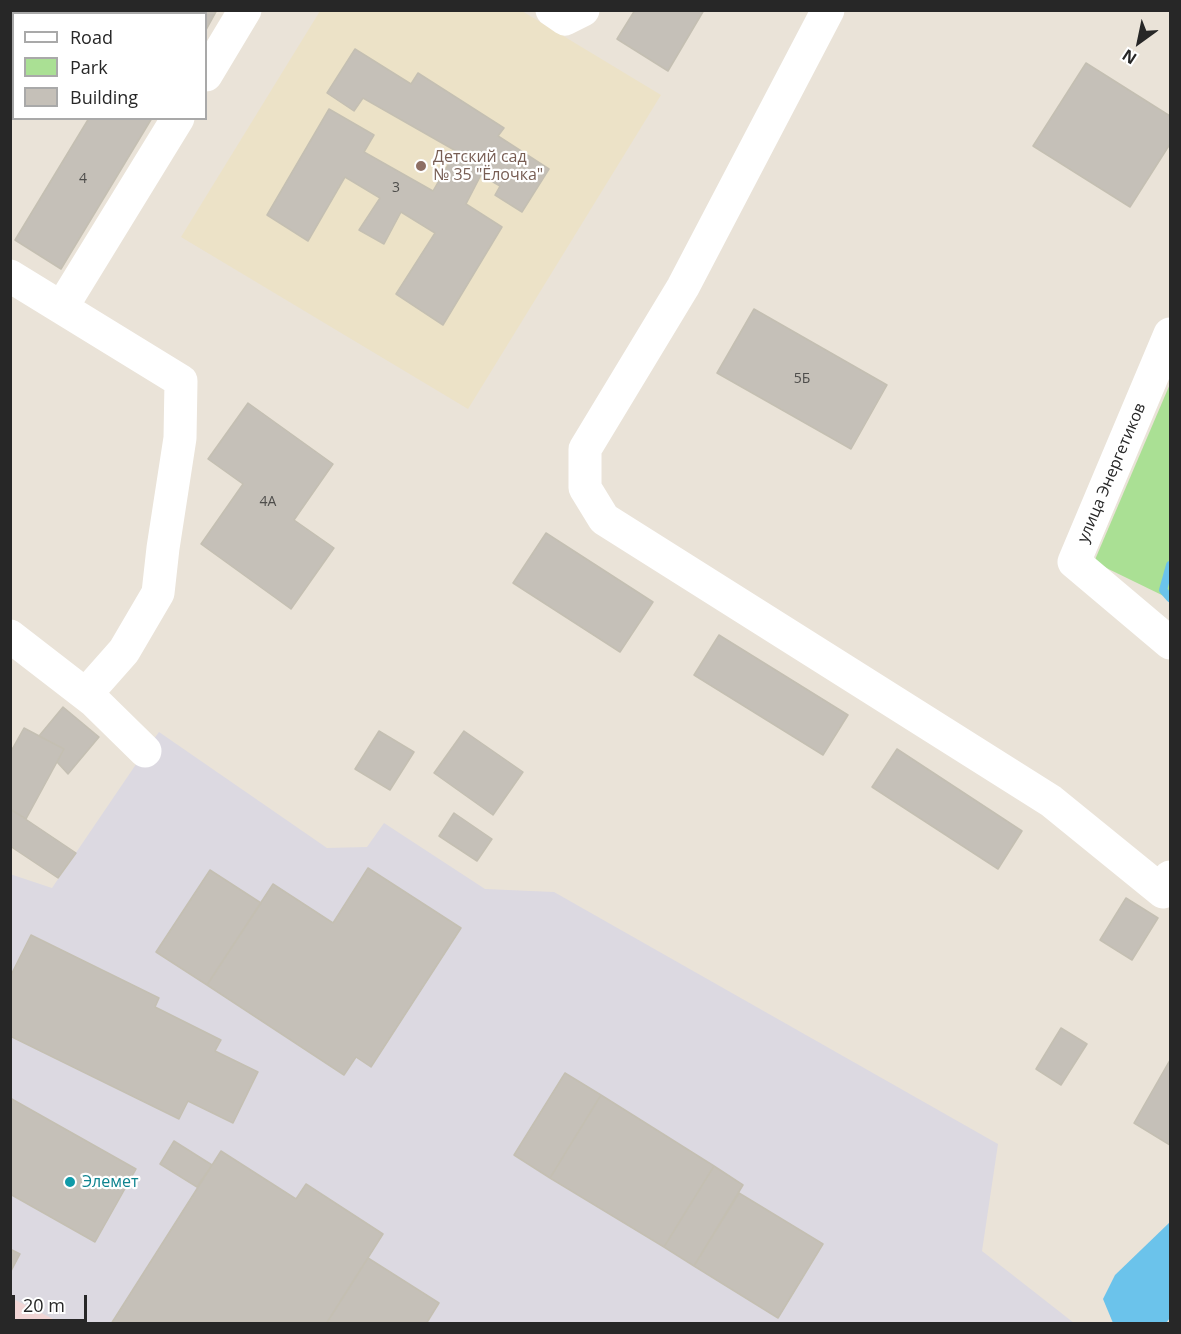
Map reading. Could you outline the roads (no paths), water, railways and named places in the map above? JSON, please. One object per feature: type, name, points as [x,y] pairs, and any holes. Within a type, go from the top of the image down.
[{"type":"street","points":[[207,73],[245,10]]},
{"type":"street","points":[[552,10],[565,19],[584,10]]},
{"type":"street","points":[[828,10],[683,286],[585,449],[585,488],[604,519],[1051,801],[1167,885]]},
{"type":"street","points":[[62,307],[177,120]]},
{"type":"street","points":[[10,276],[181,381],[180,438],[158,593],[124,651],[86,694]]},
{"type":"street","name":"улица Энергетиков","points":[[1170,334],[1074,562],[1170,644]]},
{"type":"street","points":[[10,636],[86,694],[145,751]]},
{"type":"water","points":[[1170,1222],[1170,1318],[1166,1323],[1113,1323],[1103,1299],[1115,1275]]},
{"type":"waterway","points":[[1170,565],[1163,590],[1170,598]]},
{"type":"place","name":"Детский сад № 35 \"Ёлочка\"","points":[[421,166]]},
{"type":"place","name":"Элемет","points":[[70,1182]]}]
